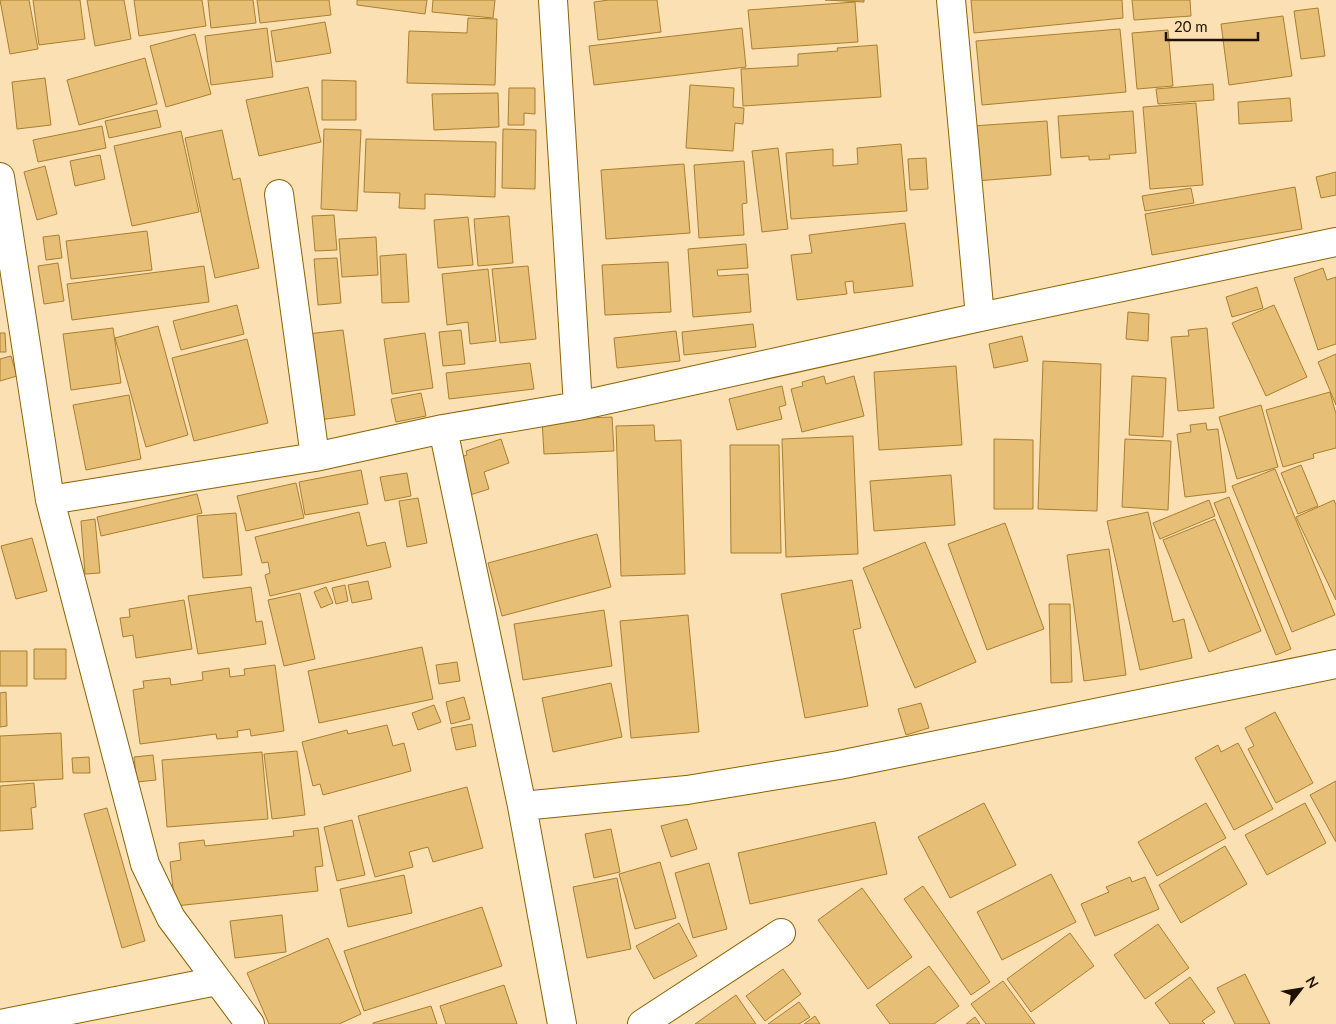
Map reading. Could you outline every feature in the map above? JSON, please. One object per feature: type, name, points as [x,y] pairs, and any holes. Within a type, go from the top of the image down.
[{"type":"street","points":[[553,0],[578,406]]},
{"type":"street","points":[[951,0],[980,316]]},
{"type":"street","points":[[0,177],[50,500],[145,864],[171,918],[250,1024]]},
{"type":"street","points":[[279,194],[315,457]]},
{"type":"street","points":[[50,500],[315,457],[444,429],[578,406],[980,316],[1336,242]]},
{"type":"street","points":[[444,429],[522,806],[562,1024]]},
{"type":"street","points":[[522,806],[687,790],[839,765],[1336,664]]},
{"type":"street","points":[[642,1024],[782,933]]},
{"type":"street","points":[[0,1024],[217,982]]},
{"type":"building","points":[[0,0],[29,0],[38,49],[10,54]]},
{"type":"building","points":[[33,0],[80,0],[85,39],[39,45]]},
{"type":"building","points":[[87,0],[124,0],[131,39],[95,46]]},
{"type":"building","points":[[134,0],[202,0],[206,26],[139,36]]},
{"type":"building","points":[[208,0],[253,0],[256,23],[211,28]]},
{"type":"building","points":[[257,0],[329,0],[331,15],[260,23]]},
{"type":"building","points":[[357,0],[427,0],[425,14],[357,5]]},
{"type":"building","points":[[433,0],[495,0],[493,18],[432,12]]},
{"type":"building","points":[[609,0],[657,0],[661,32],[598,40],[594,2]]},
{"type":"building","points":[[825,0],[864,0],[864,2]]},
{"type":"building","points":[[971,0],[1122,0],[1123,18],[974,33]]},
{"type":"building","points":[[1132,0],[1190,0],[1191,16],[1134,20]]},
{"type":"building","points":[[855,2],[858,42],[752,49],[748,10]]},
{"type":"building","points":[[1318,8],[1325,56],[1301,59],[1294,11]]},
{"type":"building","points":[[1283,16],[1292,76],[1229,85],[1221,24]]},
{"type":"building","points":[[468,18],[497,19],[495,85],[407,83],[409,31],[467,33]]},
{"type":"building","points":[[325,22],[331,53],[276,62],[271,31]]},
{"type":"building","points":[[267,28],[273,77],[211,85],[205,36]]},
{"type":"building","points":[[742,28],[746,67],[594,85],[589,46]]},
{"type":"building","points":[[1120,29],[1126,92],[982,105],[976,41]]},
{"type":"building","points":[[1168,30],[1173,86],[1137,89],[1132,33]]},
{"type":"building","points":[[195,34],[211,94],[166,107],[150,46]]},
{"type":"building","points":[[877,45],[881,97],[743,106],[741,69],[798,66],[798,54],[838,51],[837,48]]},
{"type":"building","points":[[145,58],[157,104],[79,125],[67,80]]},
{"type":"building","points":[[45,78],[51,125],[17,129],[12,82]]},
{"type":"building","points":[[322,80],[356,81],[356,120],[322,120]]},
{"type":"building","points":[[1213,84],[1214,100],[1158,104],[1156,89]]},
{"type":"building","points":[[690,85],[734,88],[733,107],[744,108],[743,124],[735,123],[733,151],[686,148]]},
{"type":"building","points":[[308,87],[321,142],[259,156],[246,100]]},
{"type":"building","points":[[509,88],[535,88],[535,114],[524,113],[524,125],[508,125]]},
{"type":"building","points":[[498,93],[499,127],[434,130],[432,94]]},
{"type":"building","points":[[1290,98],[1292,121],[1239,124],[1238,102]]},
{"type":"building","points":[[1196,103],[1203,185],[1150,189],[1143,107]]},
{"type":"building","points":[[157,110],[161,127],[109,138],[105,121]]},
{"type":"building","points":[[1133,111],[1136,153],[1109,155],[1110,159],[1089,160],[1089,156],[1061,158],[1058,116]]},
{"type":"building","points":[[1047,121],[1051,175],[976,181],[972,126]]},
{"type":"building","points":[[102,126],[106,148],[38,162],[33,140]]},
{"type":"building","points":[[324,129],[361,130],[357,211],[321,209]]},
{"type":"building","points":[[503,129],[536,130],[535,189],[502,188]]},
{"type":"building","points":[[222,130],[233,180],[240,178],[259,268],[215,278],[185,138]]},
{"type":"building","points":[[181,131],[199,212],[132,226],[114,146]]},
{"type":"building","points":[[366,139],[496,142],[495,197],[425,194],[425,209],[399,208],[400,193],[364,192]]},
{"type":"building","points":[[901,144],[907,211],[791,219],[786,153],[833,149],[833,166],[858,164],[857,148]]},
{"type":"building","points":[[778,148],[788,229],[762,232],[752,151]]},
{"type":"building","points":[[100,155],[105,179],[75,186],[70,161]]},
{"type":"building","points":[[926,158],[928,189],[910,190],[908,159]]},
{"type":"building","points":[[744,161],[747,203],[742,204],[744,235],[699,238],[694,165]]},
{"type":"building","points":[[684,164],[690,233],[606,239],[601,170]]},
{"type":"building","points":[[45,166],[57,214],[37,220],[24,172]]},
{"type":"building","points":[[1336,172],[1336,195],[1321,198],[1316,177]]},
{"type":"building","points":[[1295,187],[1302,229],[1152,255],[1145,214]]},
{"type":"building","points":[[1191,188],[1194,203],[1145,211],[1142,196]]},
{"type":"building","points":[[334,215],[337,250],[315,251],[312,216]]},
{"type":"building","points":[[509,216],[513,263],[478,266],[474,219]]},
{"type":"building","points":[[468,217],[473,265],[438,268],[434,220]]},
{"type":"building","points":[[905,223],[913,286],[854,293],[853,281],[845,282],[847,294],[797,300],[791,255],[812,253],[809,235]]},
{"type":"building","points":[[147,231],[152,270],[71,279],[66,241]]},
{"type":"building","points":[[59,235],[62,258],[46,260],[43,237]]},
{"type":"building","points":[[376,237],[378,275],[342,277],[339,239]]},
{"type":"building","points":[[746,244],[748,268],[717,270],[718,276],[748,274],[751,312],[693,317],[688,249]]},
{"type":"building","points":[[406,254],[409,302],[382,303],[380,256]]},
{"type":"building","points":[[337,258],[341,303],[318,305],[314,259]]},
{"type":"building","points":[[668,262],[671,312],[605,315],[602,265]]},
{"type":"building","points":[[58,263],[64,301],[44,304],[38,266]]},
{"type":"building","points":[[204,266],[209,302],[72,320],[67,284]]},
{"type":"building","points":[[528,266],[536,339],[500,343],[492,269]]},
{"type":"building","points":[[1323,268],[1327,280],[1336,277],[1336,344],[1318,350],[1294,278]]},
{"type":"building","points":[[488,269],[496,341],[470,344],[468,322],[447,325],[442,274]]},
{"type":"building","points":[[1257,287],[1263,308],[1232,317],[1226,297]]},
{"type":"building","points":[[237,305],[244,334],[181,350],[173,321]]},
{"type":"building","points":[[1274,305],[1307,377],[1266,396],[1232,323]]},
{"type":"building","points":[[1128,312],[1149,314],[1148,341],[1126,339]]},
{"type":"building","points":[[753,324],[756,347],[684,355],[682,332]]},
{"type":"building","points":[[158,326],[188,435],[146,447],[115,338]]},
{"type":"building","points":[[113,328],[121,383],[71,390],[63,334]]},
{"type":"building","points":[[1207,328],[1214,408],[1178,411],[1171,337],[1189,336],[1188,330]]},
{"type":"building","points":[[343,330],[355,415],[319,420],[307,334]]},
{"type":"building","points":[[461,330],[465,364],[443,366],[439,332]]},
{"type":"building","points":[[676,331],[680,361],[617,368],[614,338]]},
{"type":"building","points":[[0,333],[5,333],[6,352],[0,352]]},
{"type":"building","points":[[425,333],[433,388],[392,394],[384,339]]},
{"type":"building","points":[[1022,336],[1028,361],[994,368],[989,344]]},
{"type":"building","points":[[247,339],[268,423],[194,441],[172,358]]},
{"type":"building","points":[[1336,354],[1336,405],[1318,362]]},
{"type":"building","points":[[11,356],[17,376],[0,381],[0,359]]},
{"type":"building","points":[[1043,361],[1101,364],[1097,511],[1038,509]]},
{"type":"building","points":[[530,363],[534,389],[449,399],[446,373]]},
{"type":"building","points":[[956,366],[962,445],[879,450],[874,372]]},
{"type":"building","points":[[824,376],[826,384],[854,376],[864,416],[802,432],[791,389],[803,386],[802,382]]},
{"type":"building","points":[[1132,376],[1166,378],[1163,437],[1129,435]]},
{"type":"building","points":[[782,386],[786,405],[779,407],[782,419],[737,430],[729,399]]},
{"type":"building","points":[[1330,392],[1336,414],[1336,448],[1313,454],[1314,458],[1283,467],[1266,410]]},
{"type":"building","points":[[421,393],[426,416],[396,422],[391,399]]},
{"type":"building","points":[[129,395],[141,459],[86,470],[73,405]]},
{"type":"building","points":[[1261,405],[1278,467],[1237,479],[1219,417]]},
{"type":"building","points":[[612,417],[614,451],[544,454],[542,420]]},
{"type":"building","points":[[1206,423],[1207,430],[1218,429],[1226,492],[1185,497],[1177,434],[1191,432],[1190,425]]},
{"type":"building","points":[[654,425],[655,441],[681,440],[685,574],[621,576],[616,426]]},
{"type":"building","points":[[853,436],[858,554],[786,557],[782,439]]},
{"type":"building","points":[[501,439],[509,463],[484,472],[489,489],[467,496],[454,459],[467,455],[466,451]]},
{"type":"building","points":[[994,439],[1033,440],[1033,509],[994,509]]},
{"type":"building","points":[[1125,439],[1171,441],[1168,510],[1122,507]]},
{"type":"building","points":[[730,445],[779,445],[781,553],[731,553]]},
{"type":"building","points":[[1301,465],[1318,506],[1298,514],[1281,473]]},
{"type":"building","points":[[1275,469],[1335,615],[1292,632],[1232,486]]},
{"type":"building","points":[[361,470],[368,504],[305,515],[299,482]]},
{"type":"building","points":[[407,473],[411,496],[385,501],[380,477]]},
{"type":"building","points":[[951,475],[955,525],[874,531],[870,481]]},
{"type":"building","points":[[296,483],[304,518],[246,531],[237,496]]},
{"type":"building","points":[[197,494],[202,513],[101,536],[97,517]]},
{"type":"building","points":[[1229,497],[1291,649],[1276,655],[1214,503]]},
{"type":"building","points":[[418,498],[427,543],[407,547],[399,501]]},
{"type":"building","points":[[1209,500],[1215,516],[1160,539],[1153,523]]},
{"type":"building","points":[[1334,500],[1336,505],[1336,600],[1296,517]]},
{"type":"building","points":[[359,512],[367,546],[385,542],[391,567],[270,596],[265,575],[270,573],[268,562],[262,563],[255,537]]},
{"type":"building","points":[[1148,512],[1173,622],[1184,619],[1192,658],[1140,670],[1107,521]]},
{"type":"building","points":[[236,513],[242,575],[203,578],[197,516]]},
{"type":"building","points":[[95,519],[100,573],[85,574],[81,521]]},
{"type":"building","points":[[1215,519],[1261,631],[1209,652],[1163,540]]},
{"type":"building","points":[[1005,523],[1044,629],[987,650],[948,544]]},
{"type":"building","points":[[597,534],[611,587],[502,616],[488,563]]},
{"type":"building","points":[[32,538],[47,591],[16,599],[1,546]]},
{"type":"building","points":[[925,542],[976,662],[915,688],[863,568]]},
{"type":"building","points":[[1109,549],[1126,675],[1084,681],[1067,555]]},
{"type":"building","points":[[852,580],[861,628],[853,630],[868,706],[805,718],[781,594]]},
{"type":"building","points":[[368,581],[372,599],[352,603],[348,585]]},
{"type":"building","points":[[345,585],[348,601],[336,604],[332,588]]},
{"type":"building","points":[[251,587],[256,622],[262,621],[266,644],[198,654],[188,596]]},
{"type":"building","points":[[326,587],[333,603],[321,608],[314,592]]},
{"type":"building","points":[[300,593],[315,659],[284,666],[268,600]]},
{"type":"building","points":[[184,600],[192,649],[136,658],[133,635],[123,637],[120,618],[130,617],[129,609]]},
{"type":"building","points":[[1049,604],[1070,604],[1072,682],[1051,683]]},
{"type":"building","points":[[604,610],[612,666],[523,680],[514,624]]},
{"type":"building","points":[[688,615],[699,732],[631,738],[620,621]]},
{"type":"building","points":[[422,647],[433,699],[319,723],[308,671]]},
{"type":"building","points":[[34,649],[66,649],[66,679],[34,679]]},
{"type":"building","points":[[0,651],[27,651],[27,686],[0,686]]},
{"type":"building","points":[[457,662],[460,681],[439,684],[436,665]]},
{"type":"building","points":[[275,665],[284,731],[251,736],[250,729],[237,731],[238,737],[217,739],[216,734],[140,744],[133,690],[144,688],[143,681],[170,678],[171,685],[203,680],[202,672],[229,668],[230,677],[245,675],[244,669]]},
{"type":"building","points":[[611,683],[622,737],[553,752],[542,698]]},
{"type":"building","points":[[6,692],[7,726],[0,727],[0,693]]},
{"type":"building","points":[[464,697],[470,719],[451,724],[446,702]]},
{"type":"building","points":[[921,703],[929,728],[906,735],[898,709]]},
{"type":"building","points":[[434,705],[441,722],[418,730],[412,713]]},
{"type":"building","points":[[1275,712],[1313,783],[1276,803],[1248,749],[1254,746],[1245,728]]},
{"type":"building","points":[[472,724],[476,746],[456,750],[451,728]]},
{"type":"building","points":[[387,725],[393,746],[404,743],[411,771],[323,795],[320,784],[313,786],[302,742],[347,730],[348,734]]},
{"type":"building","points":[[61,733],[63,779],[0,782],[0,736]]},
{"type":"building","points":[[1238,743],[1273,809],[1234,830],[1195,758],[1218,745],[1221,752]]},
{"type":"building","points":[[297,751],[305,815],[272,819],[264,754]]},
{"type":"building","points":[[262,752],[268,819],[167,827],[162,760]]},
{"type":"building","points":[[153,755],[156,780],[137,782],[134,757]]},
{"type":"building","points":[[89,757],[90,773],[73,773],[72,758]]},
{"type":"building","points":[[1336,781],[1336,842],[1310,795]]},
{"type":"building","points":[[34,783],[36,807],[31,808],[33,829],[0,831],[0,786]]},
{"type":"building","points":[[467,787],[483,848],[433,862],[428,847],[409,852],[413,867],[375,877],[358,816]]},
{"type":"building","points":[[984,803],[1016,865],[950,898],[918,837]]},
{"type":"building","points":[[1206,803],[1226,838],[1157,876],[1138,842]]},
{"type":"building","points":[[1305,803],[1326,843],[1267,875],[1245,835]]},
{"type":"building","points":[[107,808],[145,941],[122,948],[84,814]]},
{"type":"building","points":[[687,819],[697,849],[671,857],[661,826]]},
{"type":"building","points":[[352,820],[365,875],[337,881],[324,827]]},
{"type":"building","points":[[875,822],[887,874],[750,904],[738,853]]},
{"type":"building","points":[[318,828],[323,866],[315,867],[318,891],[175,906],[170,862],[181,860],[179,843],[204,840],[205,846],[294,836],[293,831]]},
{"type":"building","points":[[611,829],[620,872],[594,878],[585,834]]},
{"type":"building","points":[[1225,846],[1247,884],[1181,923],[1159,885]]},
{"type":"building","points":[[660,862],[676,918],[635,929],[619,874]]},
{"type":"building","points":[[709,863],[727,929],[693,938],[675,873]]},
{"type":"building","points":[[1051,874],[1076,922],[1002,960],[977,912]]},
{"type":"building","points":[[404,875],[412,913],[348,927],[340,889]]},
{"type":"building","points":[[1130,877],[1132,882],[1145,877],[1159,909],[1095,936],[1081,904],[1109,892],[1106,887]]},
{"type":"building","points":[[617,878],[631,949],[587,958],[573,887]]},
{"type":"building","points":[[923,886],[990,982],[971,995],[904,899]]},
{"type":"building","points":[[862,888],[912,957],[868,989],[818,920]]},
{"type":"building","points":[[482,907],[502,966],[364,1011],[344,951]]},
{"type":"building","points":[[282,915],[286,952],[235,958],[230,921]]},
{"type":"building","points":[[679,923],[697,956],[654,979],[636,946]]},
{"type":"building","points":[[1158,924],[1189,968],[1145,999],[1114,955]]},
{"type":"building","points":[[1070,933],[1094,966],[1031,1012],[1007,979]]},
{"type":"building","points":[[328,938],[361,1014],[339,1024],[269,1024],[247,973]]},
{"type":"building","points":[[929,966],[959,1006],[934,1024],[890,1024],[876,1005]]},
{"type":"building","points":[[783,969],[801,994],[765,1021],[746,996]]},
{"type":"building","points":[[1245,974],[1270,1024],[1235,1024],[1217,988]]},
{"type":"building","points":[[1190,977],[1215,1012],[1202,1021],[1205,1024],[1170,1024],[1155,1003]]},
{"type":"building","points":[[1003,981],[1035,1024],[986,1024],[971,1004]]},
{"type":"building","points":[[504,985],[517,1024],[446,1024],[440,1006]]},
{"type":"building","points":[[736,995],[756,1024],[695,1024]]},
{"type":"building","points":[[799,1002],[810,1017],[799,1024],[768,1024]]},
{"type":"building","points":[[431,1006],[437,1024],[373,1024],[373,1023]]},
{"type":"building","points":[[815,1016],[820,1024],[804,1024]]},
{"type":"building","points":[[975,1017],[980,1024],[966,1024]]}]
